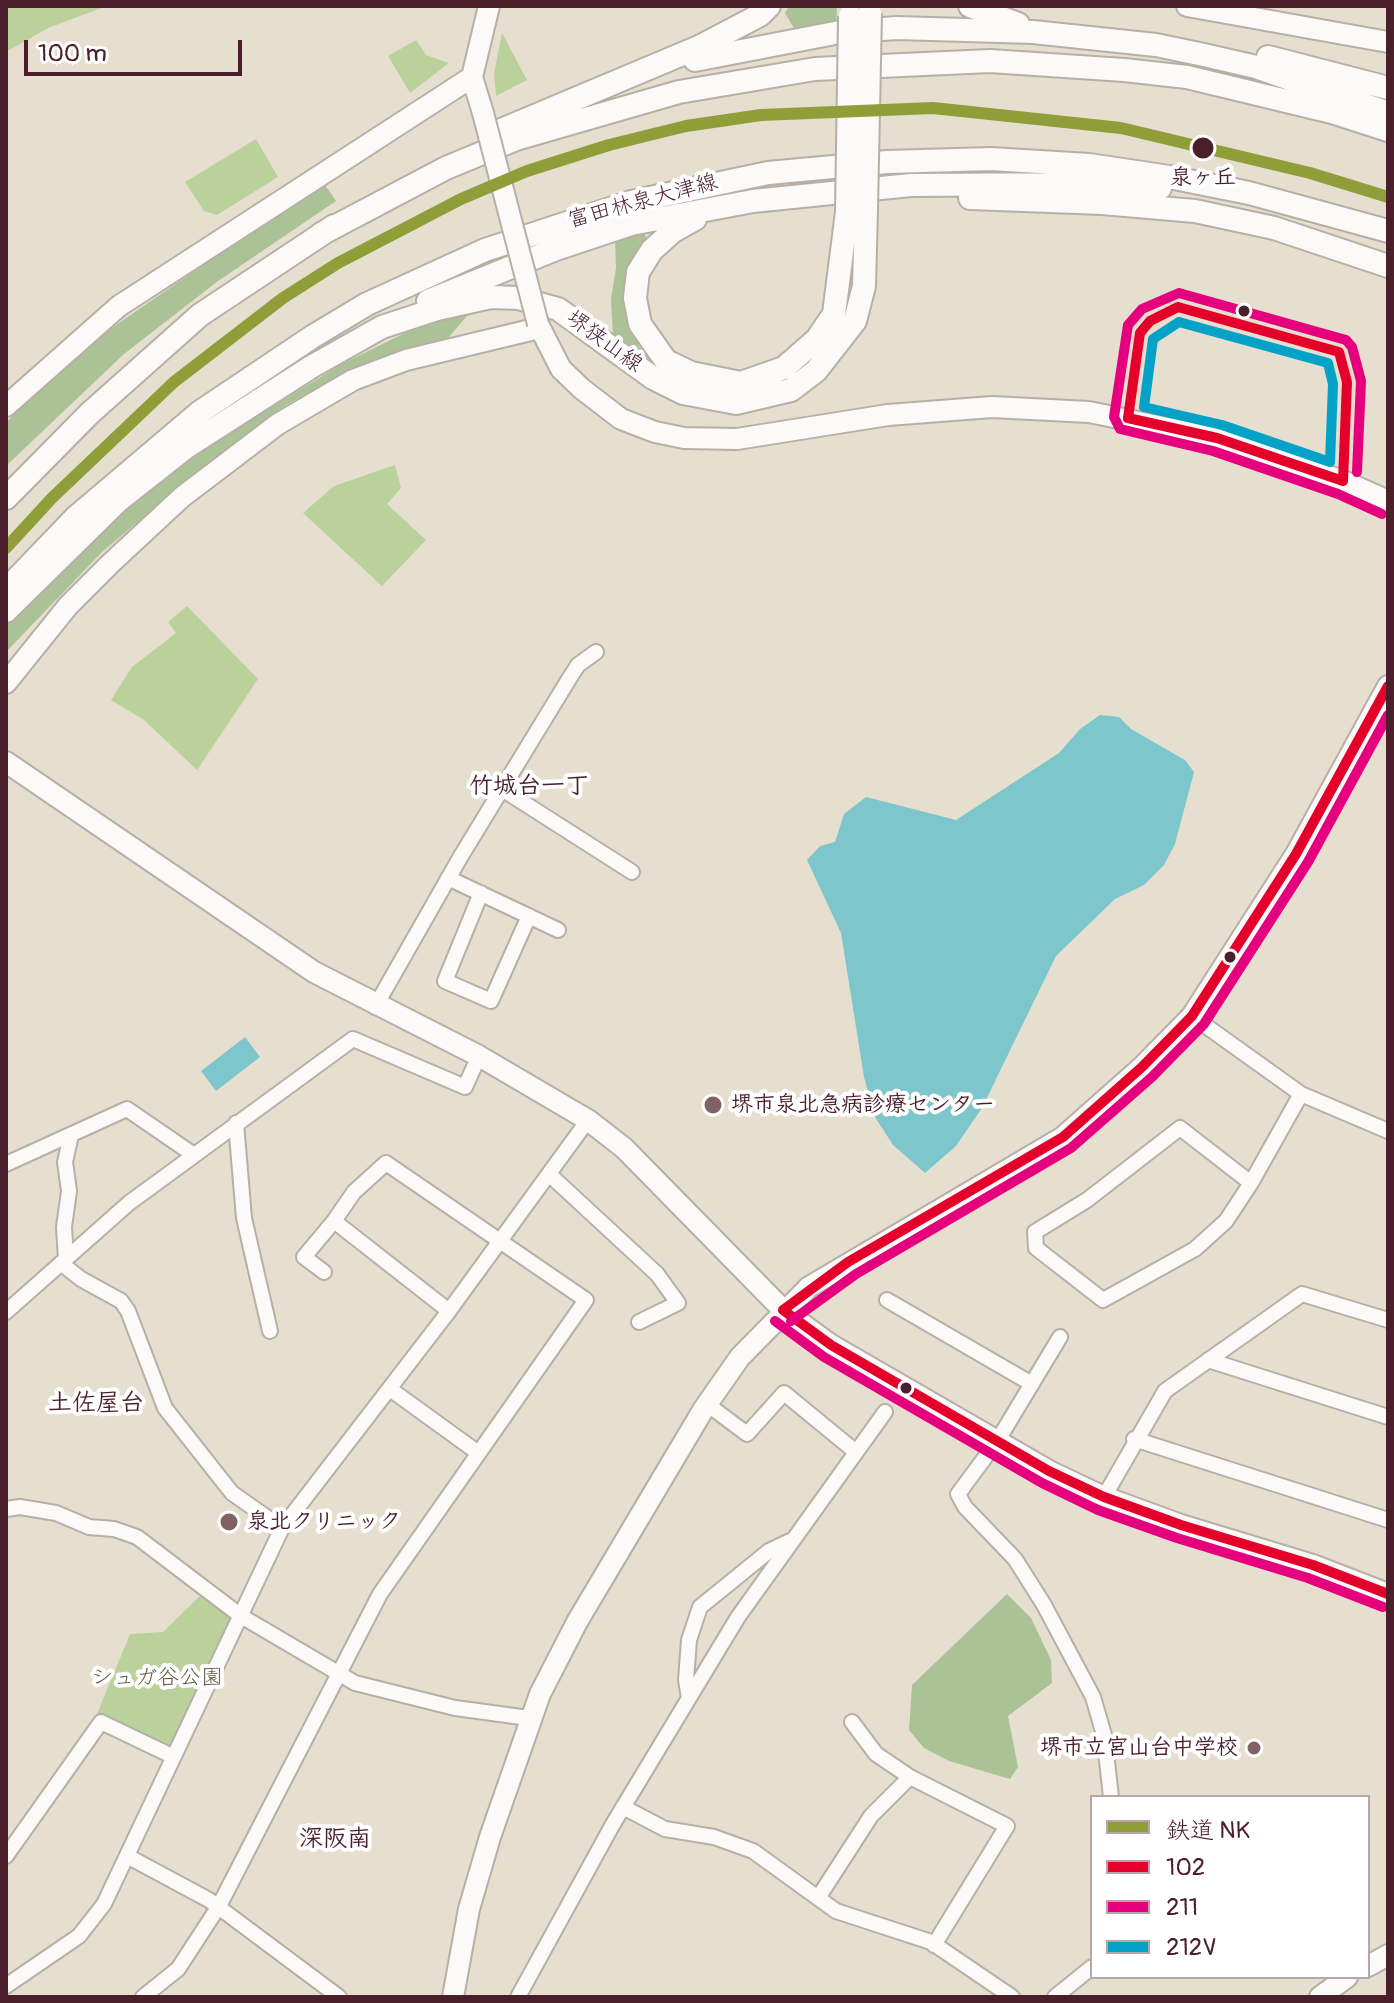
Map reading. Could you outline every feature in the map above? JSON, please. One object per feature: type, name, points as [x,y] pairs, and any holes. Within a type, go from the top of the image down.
[{"type":"main road","points":[[6,498],[164,346],[213,306],[321,234],[452,153],[699,47],[760,15],[769,6]]},
{"type":"main road","points":[[970,6],[1004,20],[1077,36]]},
{"type":"main road","name":"堺狭山線","points":[[6,611],[119,500],[185,448],[311,367],[382,327],[491,297],[518,298],[558,309],[653,378],[683,393],[736,403],[791,390],[816,371],[855,321],[864,286],[856,211],[860,10]]},
{"type":"main road","points":[[579,97],[727,51],[840,32],[963,29],[1077,36],[1254,54],[1388,88]]},
{"type":"main road","points":[[1156,45],[1256,67],[1388,113]]},
{"type":"main road","points":[[321,234],[446,168],[516,139],[679,92],[815,69],[990,61],[1124,70],[1202,81],[1332,112],[1388,130]]},
{"type":"main road","name":"富田林泉大津線","points":[[6,590],[107,489],[200,412],[250,376],[367,304],[485,250],[553,226],[705,184],[768,173],[900,161],[991,159],[1089,165],[1249,193],[1388,231]]},
{"type":"main road","points":[[382,327],[437,296],[556,249],[631,224],[753,201],[911,185],[1092,184],[1249,193]]},
{"type":"main road","points":[[815,194],[1102,203],[1195,211],[1274,228],[1388,266]]},
{"type":"main road","name":"堺狭山線","points":[[753,201],[693,220],[672,232],[652,250],[638,272],[635,298],[640,324],[651,344],[666,361],[716,380],[741,383],[764,378],[784,368],[817,339],[834,314],[856,211]]},
{"type":"street","points":[[489,6],[472,77],[539,326],[561,369],[621,419],[655,432],[684,438],[737,439],[888,415],[992,407],[1094,412],[1217,438],[1330,476],[1388,501]]},
{"type":"street","points":[[1187,6],[1388,42]]},
{"type":"street","points":[[6,406],[119,306],[472,77]]},
{"type":"street","points":[[6,683],[68,606],[112,562],[182,497],[278,424],[353,380],[406,360],[539,326]]},
{"type":"street","points":[[375,1007],[448,878],[578,665],[596,652]]},
{"type":"street","points":[[453,1997],[469,1909],[529,1718],[577,1622],[707,1404],[740,1357],[783,1310],[848,1262],[1063,1137],[1142,1067],[1192,1016],[1296,854],[1388,686]]},
{"type":"street","points":[[6,762],[314,972],[375,1007],[479,1056],[588,1120],[624,1148],[783,1310],[831,1345],[1049,1471],[1104,1497],[1181,1525],[1313,1565],[1388,1594]]},
{"type":"street","points":[[502,789],[632,872]]},
{"type":"street","points":[[448,878],[558,930]]},
{"type":"street","points":[[481,893],[445,981],[491,1001],[529,916]]},
{"type":"street","points":[[1192,1016],[1301,1094],[1388,1131]]},
{"type":"street","points":[[6,1312],[129,1203],[353,1039],[465,1087],[479,1056]]},
{"type":"street","points":[[1251,1183],[1180,1128],[1098,1193],[1035,1232],[1036,1248],[1103,1300],[1209,1238],[1251,1183],[1301,1094]]},
{"type":"street","points":[[6,1164],[127,1109],[194,1155]]},
{"type":"street","points":[[6,1986],[79,1936],[104,1904],[129,1857],[172,1756],[282,1528],[449,1311],[588,1120]]},
{"type":"street","points":[[236,1123],[244,1218],[270,1331]]},
{"type":"street","points":[[64,1262],[64,1227],[69,1191],[65,1162],[71,1135]]},
{"type":"street","points":[[143,1997],[178,1969],[219,1906],[336,1674],[380,1594],[586,1300],[386,1163],[354,1192],[304,1257],[324,1272]]},
{"type":"street","points":[[550,1175],[657,1274],[678,1303],[639,1322]]},
{"type":"street","points":[[334,1221],[449,1311]]},
{"type":"street","points":[[64,1262],[121,1301],[128,1311],[165,1408],[232,1493],[282,1528]]},
{"type":"street","points":[[1104,1497],[1134,1439],[1165,1391],[1302,1294],[1388,1320]]},
{"type":"street","points":[[887,1300],[1032,1384]]},
{"type":"street","points":[[1060,1337],[998,1440],[958,1494],[965,1507],[1015,1559],[1093,1697],[1104,1735],[1111,1795]]},
{"type":"street","points":[[1208,1360],[1388,1417]]},
{"type":"street","points":[[390,1389],[477,1452]]},
{"type":"street","points":[[707,1404],[747,1434],[784,1393],[856,1452]]},
{"type":"street","points":[[518,1997],[623,1807],[689,1698],[790,1541],[885,1412]]},
{"type":"street","points":[[1134,1439],[1388,1520]]},
{"type":"street","points":[[6,1509],[20,1507],[56,1513],[89,1527],[114,1529],[137,1537],[241,1616],[336,1674],[397,1697],[529,1718]]},
{"type":"street","points":[[689,1698],[686,1680],[689,1640],[700,1607],[769,1551],[790,1541]]},
{"type":"street","points":[[6,1856],[101,1722],[172,1756]]},
{"type":"street","points":[[852,1722],[876,1754],[910,1777],[1007,1826],[934,1945]]},
{"type":"street","points":[[818,1898],[871,1816],[910,1777]]},
{"type":"street","points":[[623,1807],[665,1829],[714,1837],[753,1851],[836,1911],[934,1945],[1012,1997]]},
{"type":"street","points":[[129,1857],[219,1906],[339,1997]]},
{"type":"street","points":[[1370,1965],[1388,1955]]},
{"type":"street","points":[[1055,1997],[1090,1969]]},
{"type":"street","points":[[1320,1997],[1344,1979]]},
{"type":"green space","points":[[6,6],[107,6],[48,28],[6,52]]},
{"type":"green space","points":[[789,6],[837,6],[836,26],[795,30],[785,13]]},
{"type":"green space","points":[[502,33],[527,80],[496,96],[494,74]]},
{"type":"green space","points":[[416,40],[426,55],[449,63],[410,93],[388,56]]},
{"type":"green space","points":[[256,139],[278,177],[217,215],[204,211],[185,182]]},
{"type":"green space","points":[[323,182],[336,201],[218,281],[124,354],[6,466],[6,423],[18,409],[106,332]]},
{"type":"green space","points":[[642,232],[649,240],[629,317],[639,346],[651,361],[666,371],[666,378],[613,337],[611,299],[616,268],[615,236]]},
{"type":"green space","points":[[472,310],[449,337],[346,372],[286,405],[180,486],[102,552],[6,652],[6,623],[169,470],[342,364],[425,323]]},
{"type":"green space","points":[[395,465],[401,488],[387,504],[426,540],[382,586],[303,513],[334,486]]},
{"type":"green space","points":[[187,606],[258,679],[197,770],[144,720],[111,700],[132,667],[176,633],[168,622]]},
{"type":"green space","name":"シュガ谷公園","points":[[203,1593],[228,1612],[230,1622],[169,1748],[97,1714],[130,1634],[163,1632]]},
{"type":"green space","points":[[1007,1594],[1031,1618],[1051,1660],[1052,1683],[1008,1716],[1018,1767],[1010,1779],[949,1761],[924,1748],[909,1730],[912,1685]]},
{"type":"water","points":[[1100,715],[1119,717],[1131,729],[1185,760],[1194,772],[1175,844],[1164,865],[1144,885],[1115,899],[1056,956],[982,1108],[956,1146],[925,1173],[893,1145],[875,1117],[864,1077],[841,933],[807,860],[820,846],[835,842],[844,814],[866,797],[956,820],[1059,753],[1080,729]]},
{"type":"water","points":[[245,1037],[260,1057],[216,1091],[201,1071]]},
{"type":"rail line","name":"NK","points":[[6,548],[52,498],[174,382],[283,298],[338,263],[461,199],[527,171],[609,145],[686,126],[761,115],[933,108],[1121,128],[1310,173],[1388,197]]},
{"type":"transit line","name":"211","points":[[1357,472],[1361,381],[1352,347],[1346,340],[1179,293],[1142,309],[1128,325],[1114,417],[1120,429],[1213,451],[1338,494],[1382,514]]},
{"type":"transit line","name":"102","points":[[1178,307],[1339,352],[1347,382],[1343,481],[1217,438],[1128,418],[1140,333],[1150,321],[1178,307]]},
{"type":"transit line","name":"212V","points":[[1179,322],[1328,363],[1333,384],[1330,462],[1222,425],[1144,407],[1153,339],[1179,322]]},
{"type":"transit line","name":"102","points":[[783,1310],[848,1262],[1063,1137],[1142,1067],[1192,1016],[1296,854],[1388,686]]},
{"type":"transit line","name":"211","points":[[791,1321],[856,1274],[1071,1148],[1152,1077],[1204,1024],[1308,862],[1388,715]]},
{"type":"transit line","name":"102","points":[[783,1310],[831,1345],[1049,1471],[1104,1497],[1181,1525],[1313,1565],[1388,1594]]},
{"type":"transit line","name":"211","points":[[775,1321],[824,1357],[1042,1483],[1098,1510],[1308,1578],[1383,1607]]},
{"type":"place","name":"泉ヶ丘","points":[[1203,148]]},
{"type":"place","name":"堺市泉北急病診療センター","points":[[713,1105]]},
{"type":"place","name":"泉北クリニック","points":[[229,1522]]},
{"type":"place","name":"堺市立宮山台中学校","points":[[1254,1748]]},
{"type":"district","name":"竹城台一丁","points":[[529,787]]},
{"type":"district","name":"土佐屋台","points":[[96,1404]]},
{"type":"district","name":"深阪南","points":[[335,1840]]}]
